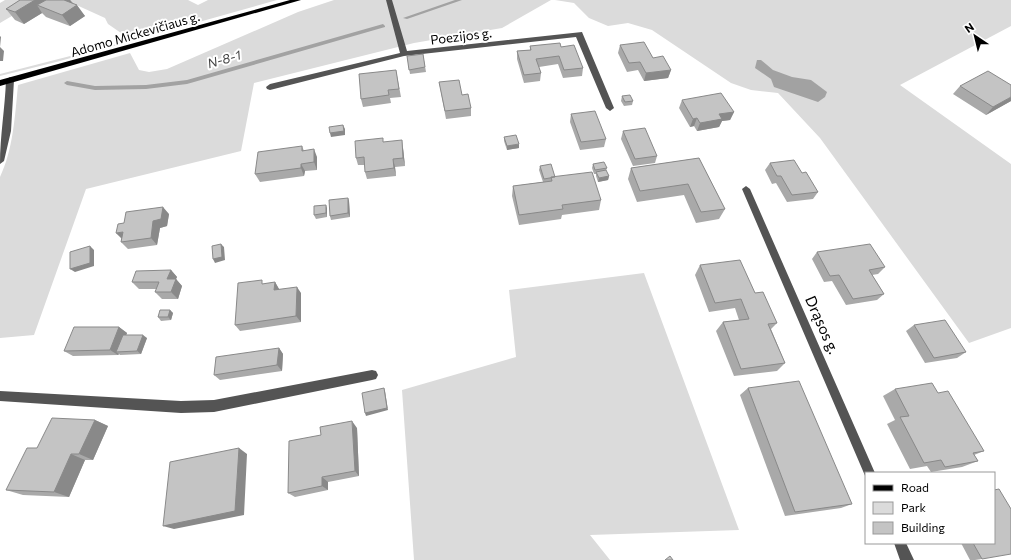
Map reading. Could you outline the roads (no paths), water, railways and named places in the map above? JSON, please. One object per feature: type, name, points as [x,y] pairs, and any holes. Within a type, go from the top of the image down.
[{"type":"main road","name":"Adomo Mickevičiaus g.","points":[[0,83],[298,0]]},
{"type":"street","points":[[389,0],[404,54]]},
{"type":"street","name":"Poezijos g.","points":[[270,87],[404,54],[579,34],[610,108]]},
{"type":"street","points":[[0,161],[6,141],[9,119],[10,80]]},
{"type":"street","name":"Drąsos g.","points":[[746,190],[869,472]]},
{"type":"street","points":[[0,396],[181,407],[214,406],[372,375]]},
{"type":"street","points":[[900,544],[907,560]]},
{"type":"waterway","name":"N-8-1","points":[[405,18],[460,0]]},
{"type":"waterway","name":"N-8-1","points":[[67,83],[95,88],[146,87],[187,82],[383,26]]}]
